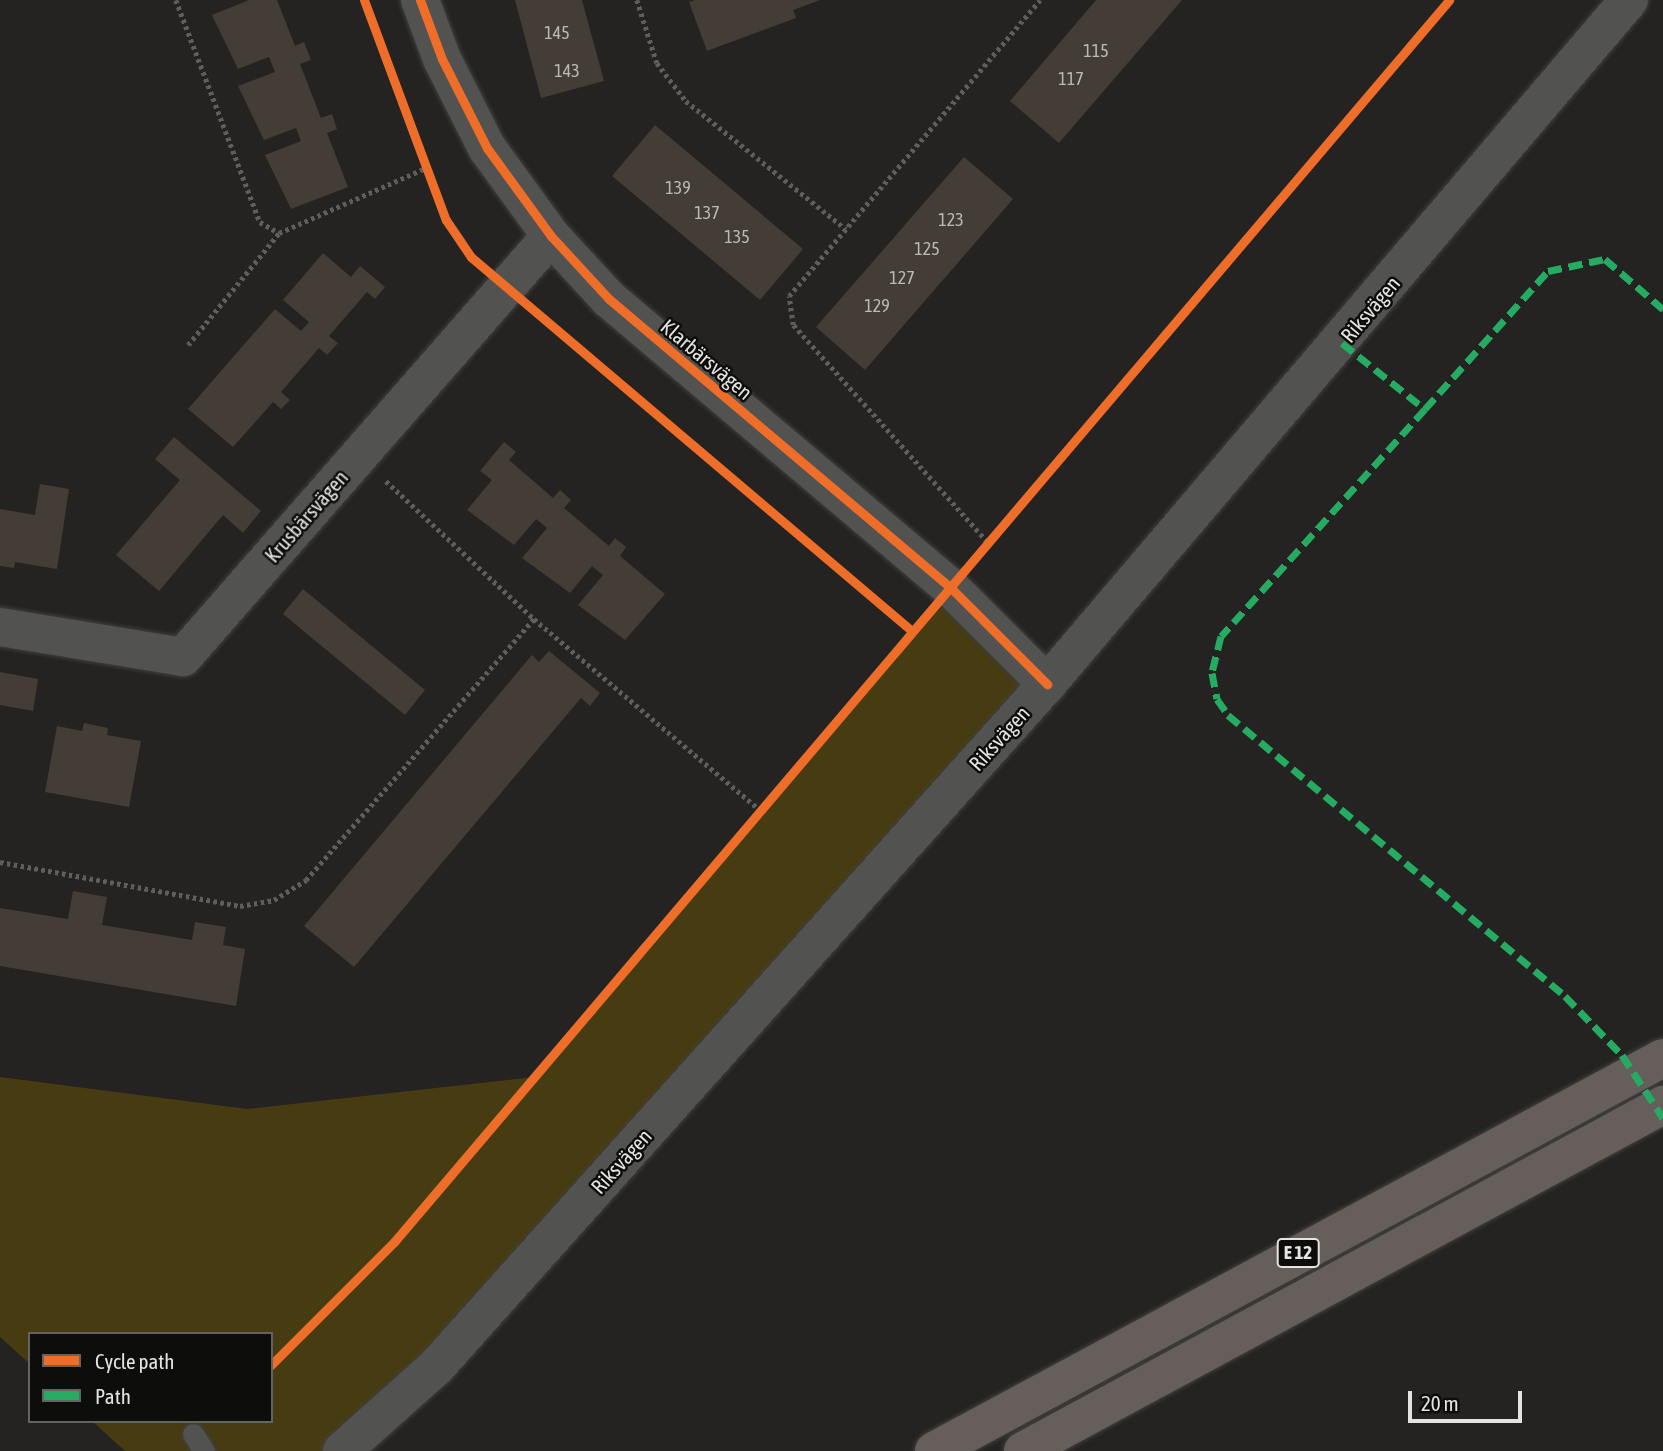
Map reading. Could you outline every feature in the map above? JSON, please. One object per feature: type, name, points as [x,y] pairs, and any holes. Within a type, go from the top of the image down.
[{"type":"highway","name":"E 12","points":[[934,1451],[1663,1058]]},
{"type":"highway","name":"E 12","points":[[1023,1451],[1663,1105]]},
{"type":"street","name":"Klarbärsvägen","points":[[420,0],[442,59],[487,148],[551,236],[609,299],[949,586],[1047,684]]},
{"type":"street","name":"Riksvägen","points":[[342,1451],[437,1366],[1047,684],[1629,0]]},
{"type":"street","name":"Krusbärsvägen","points":[[0,627],[183,657],[551,236]]},
{"type":"path","points":[[176,0],[260,222],[279,233]]},
{"type":"path","points":[[637,0],[657,63],[686,101],[846,229]]},
{"type":"path","points":[[987,542],[793,325],[789,296],[1040,0]]},
{"type":"path","points":[[422,155],[431,181]]},
{"type":"path","points":[[188,345],[279,233],[426,168]]},
{"type":"path","points":[[359,455],[534,620],[760,810]]},
{"type":"path","points":[[949,586],[996,531]]},
{"type":"path","points":[[0,862],[240,906],[274,900],[306,880],[534,620]]},
{"type":"path","points":[[751,820],[769,799]]},
{"type":"shaded area","points":[[949,586],[1047,684],[342,1451],[125,1451],[94,1423],[273,1423],[273,1332],[28,1332],[28,1362],[0,1337],[0,1077],[247,1109],[534,1077]]},
{"type":"building","points":[[249,0],[277,0],[295,46],[304,42],[311,60],[300,64],[321,118],[332,114],[337,129],[327,133],[348,187],[291,209],[265,155],[301,141],[296,128],[264,140],[238,86],[275,72],[269,57],[238,69],[212,15]]},
{"type":"building","points":[[515,0],[582,0],[604,81],[541,98]]},
{"type":"building","points":[[820,0],[793,10],[796,18],[707,51],[689,2]]},
{"type":"building","points":[[1096,0],[1182,0],[1059,143],[1010,101]]},
{"type":"building","points":[[655,125],[803,249],[760,300],[612,176]]},
{"type":"building","points":[[964,157],[1013,199],[865,370],[816,327]]},
{"type":"building","points":[[323,253],[351,277],[360,266],[385,287],[375,299],[367,292],[329,336],[338,343],[327,355],[319,348],[281,392],[290,400],[281,409],[273,402],[233,447],[188,409],[275,309],[301,331],[309,322],[283,300]]},
{"type":"building","points":[[174,437],[261,511],[243,533],[223,515],[159,591],[116,555],[180,480],[155,459]]},
{"type":"building","points":[[504,442],[516,452],[509,460],[553,498],[560,490],[571,500],[564,508],[609,546],[615,538],[626,547],[620,556],[665,594],[625,640],[578,605],[603,575],[592,566],[570,593],[522,558],[547,528],[536,519],[514,545],[467,510],[492,480],[480,471]]},
{"type":"building","points":[[40,484],[69,489],[57,569],[15,562],[14,568],[0,566],[0,509],[35,515]]},
{"type":"building","points":[[303,589],[425,690],[405,715],[283,614]]},
{"type":"building","points":[[549,651],[600,693],[590,706],[581,698],[354,967],[304,926],[532,655],[539,662]]},
{"type":"building","points":[[0,672],[38,679],[33,711],[0,705]]},
{"type":"building","points":[[84,723],[108,728],[107,735],[141,741],[129,807],[45,792],[57,726],[82,731]]},
{"type":"building","points":[[73,891],[107,897],[102,925],[192,940],[195,922],[226,927],[223,945],[245,949],[236,1006],[0,966],[0,908],[68,919]]},
{"type":"marked path","points":[[1342,343],[1425,409],[1548,271],[1605,259],[1663,309]]},
{"type":"marked path","points":[[1425,409],[1221,636],[1212,673],[1217,699],[1228,715],[1565,996],[1622,1055],[1663,1118]]},
{"type":"cycle path","points":[[364,0],[446,220],[471,257],[912,631]]},
{"type":"cycle path","points":[[420,0],[442,59],[487,148],[551,236],[609,299],[949,586],[1047,684]]},
{"type":"cycle path","points":[[273,1363],[394,1242],[1449,0]]}]
